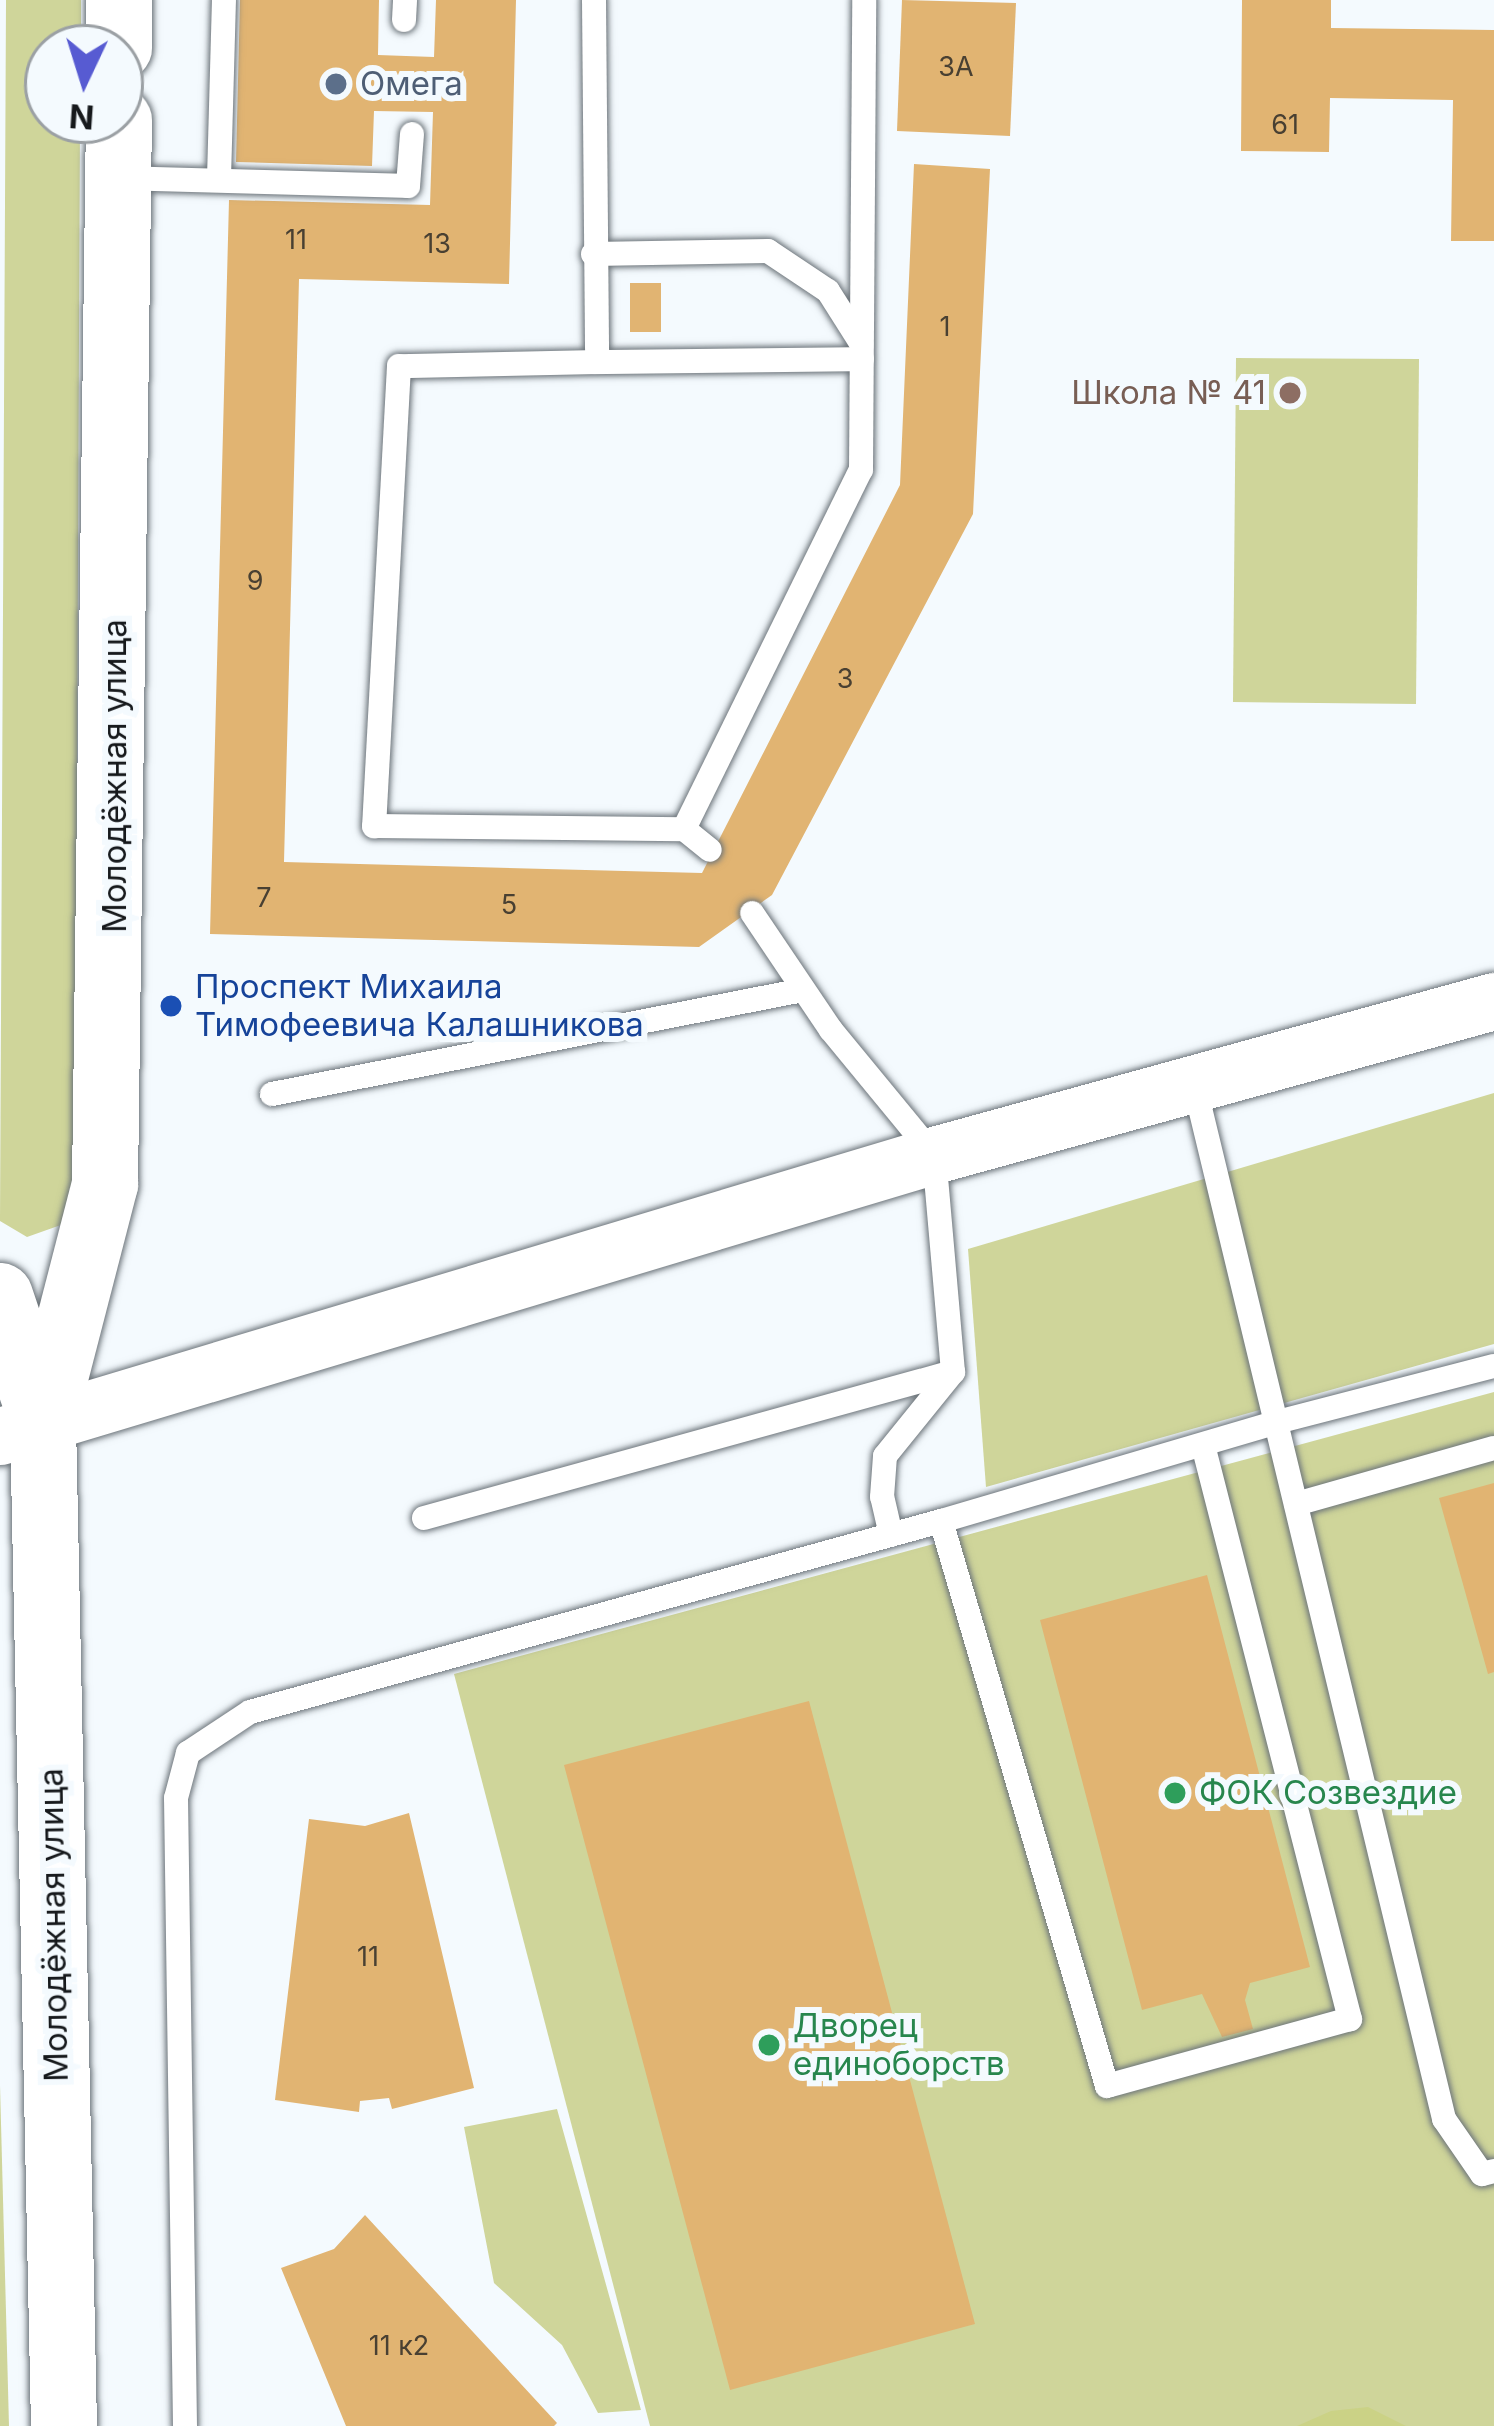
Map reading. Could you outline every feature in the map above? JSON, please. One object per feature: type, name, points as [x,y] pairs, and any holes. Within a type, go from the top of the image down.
[{"type":"main road","name":"Молодёжная улица","points":[[21,1430],[105,1184],[119,149]]},
{"type":"main road","name":"Молодёжная улица","points":[[0,1296],[21,1430],[64,2426]]},
{"type":"street","points":[[21,1430],[934,1154],[1494,1001]]},
{"type":"lane","points":[[219,178],[224,0]]},
{"type":"lane","points":[[595,0],[592,254],[597,362]]},
{"type":"lane","points":[[684,829],[861,470],[864,0]]},
{"type":"lane","points":[[119,149],[219,178],[408,185],[412,134]]},
{"type":"lane","points":[[592,254],[768,251],[828,291],[862,352]]},
{"type":"lane","points":[[710,850],[684,829],[374,826],[399,366],[862,352]]},
{"type":"lane","points":[[752,913],[803,990],[934,1154],[953,1372],[885,1456],[882,1497],[891,1535]]},
{"type":"lane","points":[[272,1094],[803,990]]},
{"type":"lane","points":[[1194,1083],[1281,1421],[1296,1504],[1444,2119],[1483,2174],[1494,2171]]},
{"type":"lane","points":[[185,2426],[176,1798],[188,1754],[250,1712],[941,1521],[1281,1421],[1494,1366]]},
{"type":"lane","points":[[424,1518],[953,1372]]},
{"type":"lane","points":[[941,1521],[1107,2086],[1350,2020],[1203,1445]]},
{"type":"lane","points":[[1296,1504],[1494,1448]]},
{"type":"green space","points":[[6,0],[81,0],[81,24],[24,24],[24,144],[80,144],[75,1220],[27,1237],[0,1221]]},
{"type":"green space","points":[[1236,358],[1419,359],[1416,704],[1233,702]]},
{"type":"green space","points":[[1494,1093],[1494,1344],[986,1487],[968,1249]]},
{"type":"green space","points":[[1494,1392],[1494,2426],[650,2426],[454,1674]]},
{"type":"green space","points":[[0,2085],[9,2426],[0,2426]]},
{"type":"green space","points":[[557,2109],[641,2410],[598,2413],[562,2345],[494,2283],[464,2127]]},
{"type":"green space","points":[[1368,2407],[1406,2426],[1297,2426],[1331,2411]]},
{"type":"building","points":[[240,0],[379,0],[378,55],[434,57],[436,0],[516,0],[509,284],[299,279],[284,862],[702,873],[900,485],[914,164],[990,169],[973,514],[772,895],[699,947],[210,934],[229,200],[430,205],[433,112],[374,111],[372,166],[236,162]]},
{"type":"building","points":[[902,0],[1016,3],[1010,136],[897,131]]},
{"type":"building","points":[[1242,0],[1331,0],[1331,28],[1494,30],[1494,241],[1451,241],[1453,100],[1330,98],[1329,152],[1241,151]]},
{"type":"building","points":[[630,283],[661,283],[661,332],[630,332]]},
{"type":"building","points":[[1494,1483],[1494,1672],[1488,1674],[1439,1498]]},
{"type":"building","name":"ФОК Созвездие","points":[[1207,1575],[1310,1967],[1250,1983],[1245,2000],[1253,2029],[1222,2037],[1202,1994],[1142,2010],[1040,1620]]},
{"type":"building","name":"Дворец единоборств","points":[[809,1701],[975,2324],[730,2390],[564,1765]]},
{"type":"building","points":[[409,1813],[474,2088],[392,2109],[389,2098],[360,2101],[359,2112],[275,2100],[309,1819],[365,1826]]},
{"type":"building","points":[[365,2215],[557,2423],[554,2426],[346,2426],[281,2268],[334,2249]]},
{"type":"place","name":"Омега","points":[[336,84]]},
{"type":"place","name":"Школа № 41","points":[[1290,393]]},
{"type":"place","name":"Проспект Михаила Тимофеевича Калашникова","points":[[171,1006]]},
{"type":"place","name":"ФОК Созвездие","points":[[1175,1793]]},
{"type":"place","name":"Дворец единоборств","points":[[769,2045]]}]
